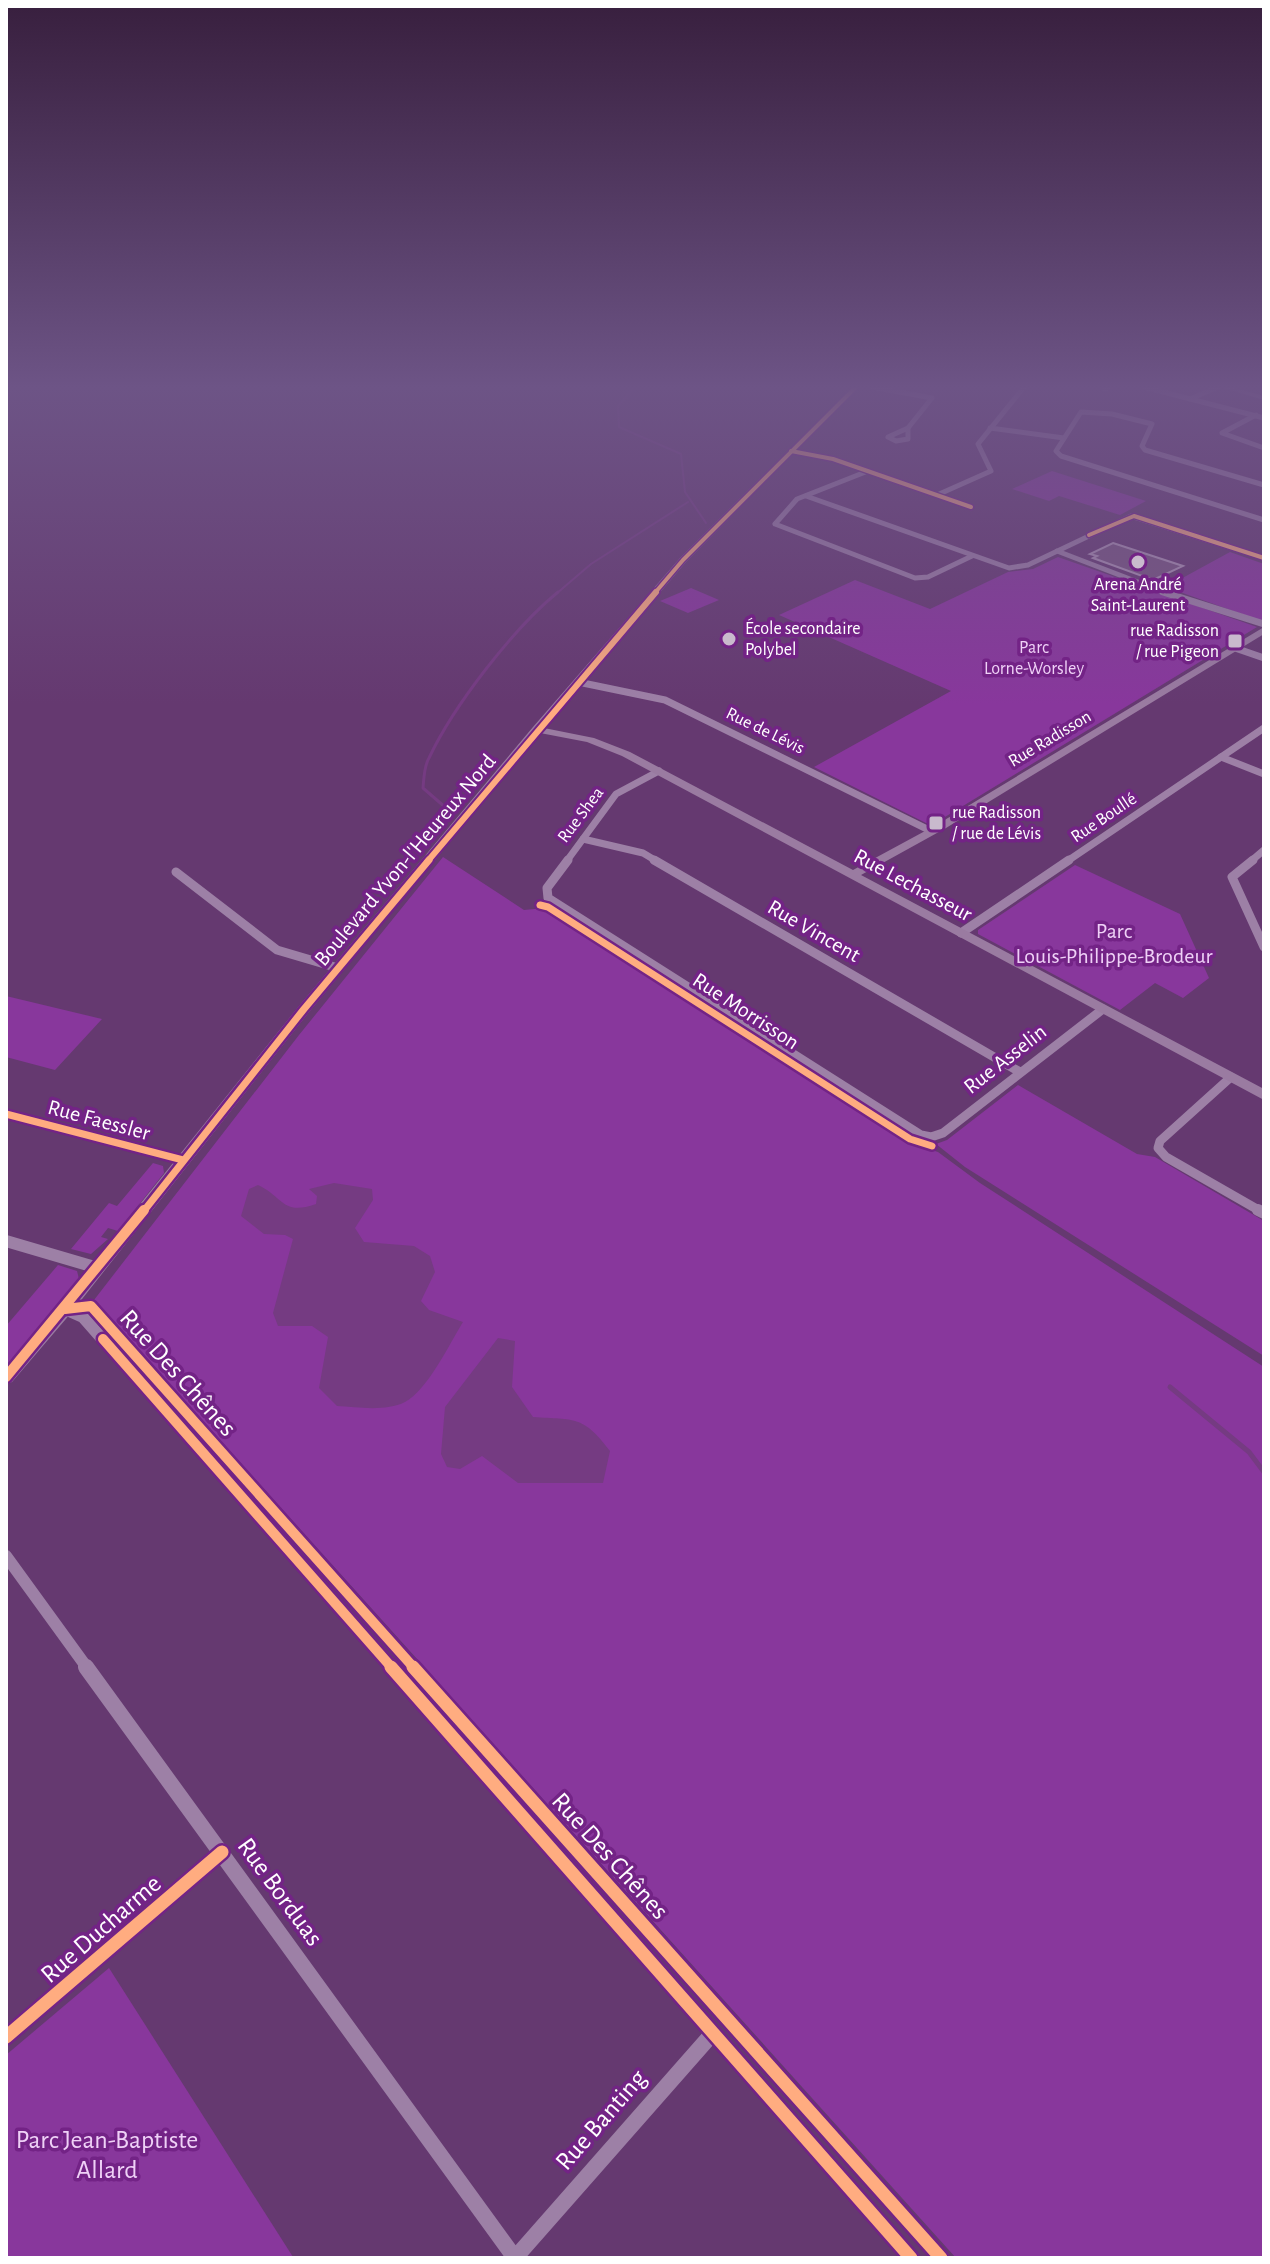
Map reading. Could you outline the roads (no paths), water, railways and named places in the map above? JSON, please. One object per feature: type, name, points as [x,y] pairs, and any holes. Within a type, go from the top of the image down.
[{"type":"street","name":"Boulevard Yvon-l'Heureux Nord","points":[[6,1377],[65,1309],[338,968],[537,729],[683,560],[750,493]]},
{"type":"street","points":[[814,493],[794,502],[776,525],[915,578],[928,577],[972,556]]},
{"type":"street","points":[[930,493],[971,507]]},
{"type":"street","points":[[937,495],[942,493]]},
{"type":"street","points":[[1177,493],[1264,520]]},
{"type":"street","points":[[806,496],[1012,568],[1028,565],[1132,516],[1264,558]]},
{"type":"street","points":[[1057,551],[1158,590],[1264,624]]},
{"type":"street","name":"Rue Radisson","points":[[853,875],[1264,630]]},
{"type":"street","points":[[1235,648],[1264,658]]},
{"type":"street","name":"Rue de Lévis","points":[[578,682],[665,700],[931,831]]},
{"type":"street","name":"Rue Boullé","points":[[961,933],[1264,728]]},
{"type":"street","name":"Rue Lechasseur","points":[[537,729],[604,744],[659,771],[1264,1095]]},
{"type":"street","points":[[1221,757],[1264,774]]},
{"type":"street","name":"Rue Shea","points":[[546,896],[547,888],[616,794],[659,771]]},
{"type":"street","name":"Rue Vincent","points":[[583,839],[643,853],[1020,1072]]},
{"type":"street","points":[[1264,850],[1233,873],[1232,879],[1264,947]]},
{"type":"street","points":[[176,872],[277,950],[338,968]]},
{"type":"street","name":"Rue Morrisson","points":[[546,896],[908,1127],[931,1137]]},
{"type":"street","name":"Rue Asselin","points":[[931,1137],[943,1133],[1103,1009]]},
{"type":"street","points":[[1231,1077],[1160,1141],[1158,1148],[1166,1157],[1264,1213]]},
{"type":"street","name":"Rue Faessler","points":[[6,1114],[183,1160]]},
{"type":"street","points":[[6,1241],[98,1268]]},
{"type":"street","name":"Rue Des Chênes","points":[[65,1309],[83,1317],[911,2258]]},
{"type":"street","name":"Rue Borduas","points":[[6,1556],[515,2258]]},
{"type":"street","name":"Rue Ducharme","points":[[6,2037],[222,1852]]},
{"type":"street","name":"Rue Banting","points":[[515,2258],[713,2033]]},
{"type":"waterway","points":[[685,493],[706,523]]},
{"type":"waterway","points":[[556,594],[591,564],[688,502]]},
{"type":"waterway","points":[[453,814],[423,788],[427,761],[453,715],[486,669],[522,626],[558,592]]},
{"type":"waterway","points":[[1170,1387],[1249,1452],[1264,1472]]},
{"type":"place","name":"Arena André Saint-Laurent","points":[[1138,562]]},
{"type":"place","name":"École secondaire Polybel","points":[[729,639]]},
{"type":"place","name":"rue Radisson / rue Pigeon","points":[[1235,641]]},
{"type":"place","name":"rue Radisson / rue de Lévis","points":[[936,823]]},
{"type":"park label","name":"Parc Lorne-Worsley","points":[[1034,658]]},
{"type":"park label","name":"Parc Louis-Philippe-Brodeur","points":[[1114,944]]},
{"type":"park label","name":"Parc Jean-Baptiste Allard","points":[[107,2155]]}]
